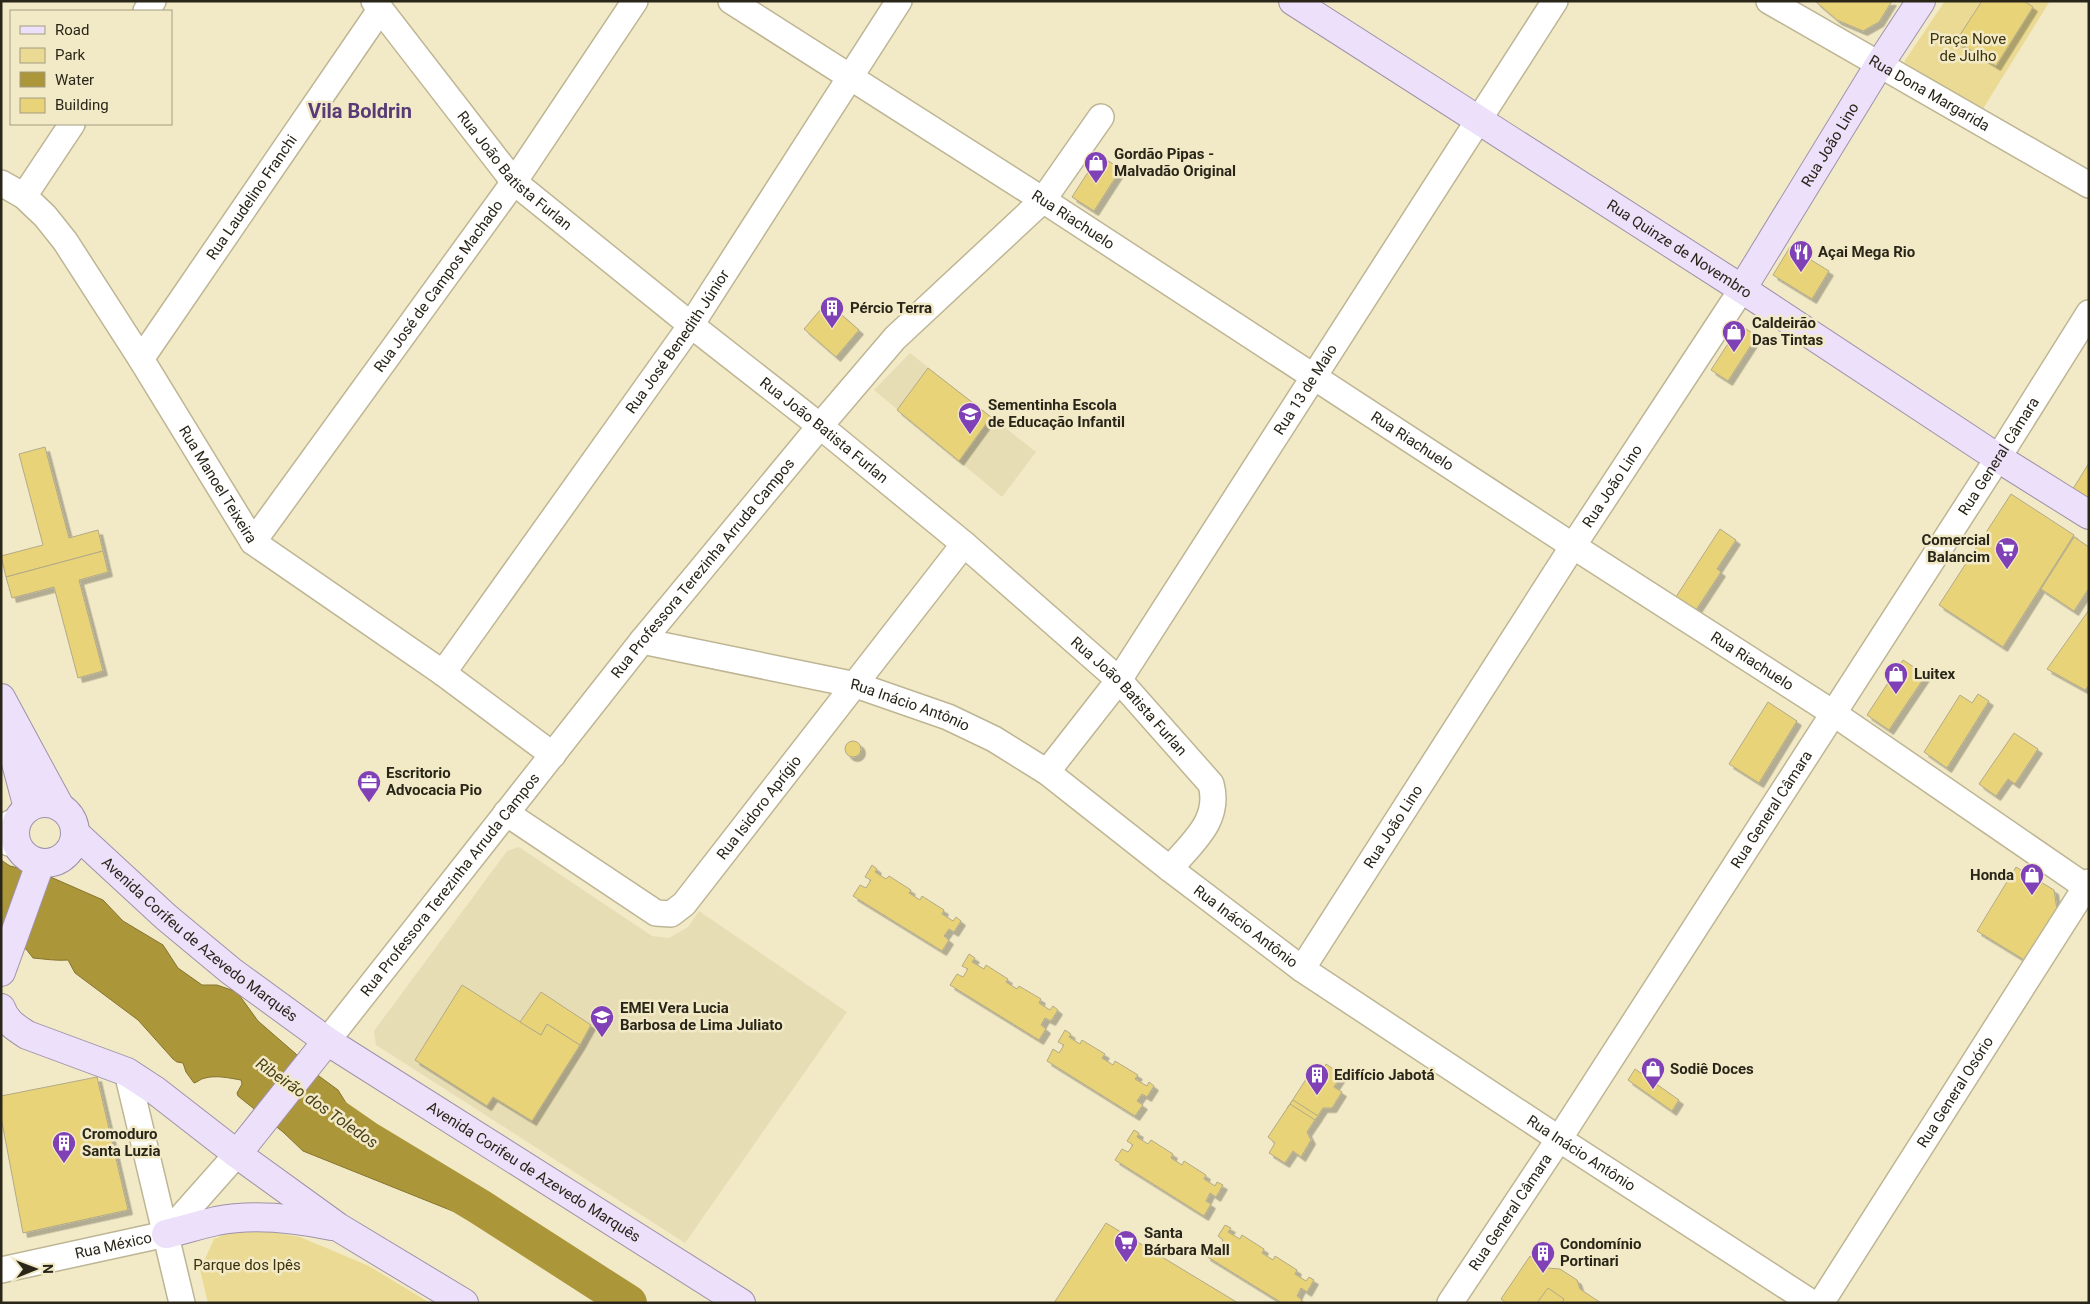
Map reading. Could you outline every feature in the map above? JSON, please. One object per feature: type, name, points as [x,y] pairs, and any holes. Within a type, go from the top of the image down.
[{"type":"main road","name":"Rua Quinze de Novembro","points":[[1293,1],[1742,289],[1998,458],[2089,515]]},
{"type":"main road","name":"Rua João Lino","points":[[1742,289],[1879,65],[1921,1]]},
{"type":"main road","points":[[1,698],[60,807],[68,814],[73,823],[75,834],[73,844],[64,856],[50,864],[39,867],[30,861],[13,828],[1,704]]},
{"type":"main road","points":[[13,828],[44,804],[60,807]]},
{"type":"main road","name":"Avenida Corifeu de Azevedo Marquês","points":[[75,834],[166,916],[321,1050],[741,1303]]},
{"type":"main road","points":[[2,969],[39,867]]},
{"type":"main road","points":[[1,1008],[5,1018],[27,1035],[126,1072],[243,1146],[338,1227],[464,1303]]},
{"type":"main road","points":[[243,1146],[321,1050]]},
{"type":"main road","points":[[166,1234],[217,1221],[252,1217],[308,1221],[338,1227]]},
{"type":"street","name":"Rua José de Campos Machado","points":[[253,542],[514,182],[635,1]]},
{"type":"street","name":"Rua Riachuelo","points":[[731,1],[1043,200],[1573,546],[1833,713],[2088,886]]},
{"type":"street","name":"Rua José Benedith Júnior","points":[[443,673],[690,325],[900,1]]},
{"type":"street","name":"Rua 13 de Maio","points":[[1047,772],[1119,680],[1555,1]]},
{"type":"street","name":"Rua Dona Margarida","points":[[1769,1],[2089,186]]},
{"type":"street","name":"Rua João Batista Furlan","points":[[377,5],[514,182],[690,325],[820,426],[964,544],[1119,680],[1211,784],[1215,797],[1213,810],[1206,826],[1170,869]]},
{"type":"street","name":"Rua Laudelino Franchi","points":[[141,359],[377,5]]},
{"type":"street","name":"Rua Professora Terezinha Arruda Campos","points":[[321,1050],[642,641],[820,426],[895,338],[1043,200],[1101,117]]},
{"type":"street","points":[[24,196],[71,125]]},
{"type":"street","name":"Rua Manoel Teixeira","points":[[1,183],[24,196],[65,241],[141,359],[253,542],[443,673],[553,754]]},
{"type":"street","name":"Rua João Lino","points":[[1302,969],[1573,546],[1742,289]]},
{"type":"street","name":"Rua General Câmara","points":[[1453,1302],[1998,458],[2089,313]]},
{"type":"street","name":"Rua Isidoro Aprígio","points":[[506,813],[656,913],[671,914],[684,904],[856,686],[964,544]]},
{"type":"street","name":"Rua Inácio Antônio","points":[[642,641],[856,686],[948,717],[994,739],[1047,772],[1170,869],[1302,969],[1558,1139],[1812,1303]]},
{"type":"street","name":"Rua General Osório","points":[[1821,1303],[2088,886]]},
{"type":"street","points":[[126,1072],[182,1303]]},
{"type":"street","points":[[166,1234],[243,1146]]},
{"type":"street","name":"Rua México","points":[[1,1270],[166,1234]]},
{"type":"shaded area","name":"Sementinha Escola de Educação Infantil","points":[[910,353],[1036,452],[1002,497],[874,390]]},
{"type":"shaded area","name":"EMEI Vera Lucia Barbosa de Lima Juliato","points":[[519,847],[652,936],[669,938],[688,927],[699,911],[847,1012],[685,1243],[376,1045],[374,1031],[507,851]]},
{"type":"green space","name":"Praça Nove de Julho","points":[[1945,1],[2050,1],[1981,112],[1904,62]]},
{"type":"green space","name":"Parque dos Ipês","points":[[242,1227],[300,1237],[369,1266],[430,1303],[208,1303],[200,1270],[214,1239]]},
{"type":"water","points":[[1,860],[10,866],[46,875],[103,900],[123,921],[163,945],[178,968],[202,985],[217,985],[237,992],[258,1021],[296,1054],[308,1068],[338,1090],[369,1140],[480,1207],[629,1303],[598,1303],[460,1214],[303,1151],[283,1132],[238,1096],[237,1093],[242,1084],[241,1080],[214,1077],[203,1078],[194,1083],[186,1072],[183,1063],[173,1059],[138,1020],[75,973],[68,960],[33,958],[26,949],[1,939]]},
{"type":"building","points":[[1815,1],[1892,1],[1879,22],[1863,31],[1837,20]]},
{"type":"building","points":[[1982,1],[2024,1],[2033,7],[1996,66],[1956,41]]},
{"type":"building","points":[[1099,155],[1121,169],[1094,211],[1072,197]]},
{"type":"building","name":"Açai Mega Rio","points":[[1790,247],[1829,271],[1812,299],[1773,275]]},
{"type":"building","name":"Pércio Terra","points":[[827,302],[859,330],[836,357],[804,329]]},
{"type":"building","name":"Caldeirão Das Tintas","points":[[1740,325],[1757,336],[1728,381],[1711,370]]},
{"type":"building","points":[[928,368],[991,417],[959,461],[897,410]]},
{"type":"building","points":[[45,447],[69,538],[98,530],[103,551],[6,577],[1,556],[43,545],[19,454]]},
{"type":"building","points":[[2089,463],[2089,505],[2071,492]]},
{"type":"building","name":"Comercial Balancim","points":[[2011,494],[2074,535],[2003,647],[1939,605]]},
{"type":"building","points":[[1720,529],[1736,540],[1717,569],[1721,572],[1694,613],[1674,600]]},
{"type":"building","points":[[2074,537],[2089,547],[2089,588],[2074,611],[2041,589]]},
{"type":"building","points":[[103,551],[108,572],[79,580],[103,671],[78,678],[54,587],[12,598],[6,577]]},
{"type":"building","points":[[2089,610],[2089,685],[2085,690],[2047,669]]},
{"type":"building","name":"Luitex","points":[[1903,660],[1926,675],[1889,730],[1867,715]]},
{"type":"building","points":[[1978,694],[1989,701],[1947,768],[1924,752],[1960,695],[1972,703]]},
{"type":"building","points":[[1768,702],[1797,721],[1759,783],[1729,764]]},
{"type":"building","points":[[2014,733],[2038,749],[2015,784],[2008,779],[1996,796],[1979,784]]},
{"type":"building","points":[[850,741],[856,741],[861,746],[859,755],[850,757],[845,752],[845,746]]},
{"type":"building","points":[[872,865],[877,869],[875,872],[886,879],[889,876],[911,890],[909,893],[920,900],[922,896],[944,910],[942,914],[953,921],[956,917],[961,921],[954,932],[949,929],[944,936],[949,940],[942,951],[853,896],[860,885],[866,888],[871,880],[865,877]]},
{"type":"building","points":[[2016,867],[2054,890],[2057,910],[2026,961],[1977,931]]},
{"type":"building","points":[[969,954],[975,958],[972,962],[984,969],[986,965],[1008,979],[1006,982],[1017,989],[1019,986],[1041,999],[1039,1003],[1050,1010],[1053,1006],[1058,1010],[1051,1021],[1045,1018],[1041,1025],[1046,1029],[1039,1040],[950,985],[957,974],[963,977],[968,969],[962,966]]},
{"type":"building","points":[[462,985],[541,1035],[547,1024],[580,1045],[532,1121],[493,1097],[487,1106],[415,1060]]},
{"type":"building","points":[[541,992],[591,1025],[580,1045],[547,1024],[541,1035],[520,1022]]},
{"type":"building","points":[[1065,1030],[1071,1034],[1069,1037],[1080,1044],[1082,1040],[1105,1054],[1102,1058],[1113,1065],[1115,1061],[1138,1075],[1135,1079],[1147,1086],[1149,1082],[1154,1086],[1147,1097],[1142,1094],[1137,1101],[1143,1105],[1135,1116],[1047,1061],[1053,1049],[1059,1053],[1064,1045],[1058,1042]]},
{"type":"building","name":"Edifício Jabotá","points":[[1326,1064],[1342,1075],[1334,1087],[1342,1092],[1332,1108],[1323,1108],[1315,1120],[1290,1104],[1312,1070],[1320,1075]]},
{"type":"building","name":"Sodiê Doces","points":[[1635,1069],[1679,1100],[1672,1111],[1628,1080]]},
{"type":"building","name":"Cromoduro Santa Luzia","points":[[97,1077],[128,1210],[23,1233],[1,1117],[1,1096]]},
{"type":"building","points":[[1293,1100],[1318,1116],[1312,1124],[1287,1108]]},
{"type":"building","points":[[1290,1104],[1315,1120],[1307,1132],[1311,1140],[1301,1157],[1293,1151],[1285,1163],[1269,1153],[1275,1143],[1268,1137]]},
{"type":"building","points":[[1134,1130],[1139,1133],[1137,1137],[1148,1144],[1151,1140],[1173,1154],[1171,1158],[1182,1165],[1184,1161],[1206,1175],[1204,1179],[1215,1186],[1217,1182],[1223,1185],[1216,1197],[1210,1193],[1206,1201],[1211,1204],[1204,1216],[1115,1160],[1122,1149],[1128,1152],[1133,1145],[1127,1141]]},
{"type":"building","name":"Santa Bárbara Mall","points":[[1106,1223],[1238,1303],[1054,1303]]},
{"type":"building","points":[[1225,1225],[1231,1228],[1228,1232],[1240,1239],[1242,1235],[1264,1249],[1262,1253],[1273,1260],[1275,1256],[1297,1270],[1295,1274],[1306,1281],[1309,1277],[1314,1280],[1307,1292],[1301,1288],[1297,1296],[1302,1300],[1300,1303],[1282,1303],[1206,1256],[1213,1244],[1219,1248],[1223,1240],[1218,1236]]},
{"type":"building","name":"Condomínio Portinari","points":[[1530,1256],[1547,1268],[1560,1269],[1577,1280],[1580,1289],[1601,1303],[1506,1303],[1501,1299]]},
{"type":"building","points":[[1548,1288],[1564,1299],[1562,1303],[1537,1303]]},
{"type":"waterway","name":"Ribeirão dos Toledos","points":[[330,1113],[369,1140],[480,1207],[629,1303]]},
{"type":"place","name":"Gordão Pipas - Malvadão Original","points":[[1096,184]]},
{"type":"place","name":"Açai Mega Rio","points":[[1801,273]]},
{"type":"place","name":"Pércio Terra","points":[[832,329]]},
{"type":"place","name":"Caldeirão Das Tintas","points":[[1734,353]]},
{"type":"place","name":"Sementinha Escola de Educação Infantil","points":[[970,435]]},
{"type":"place","name":"Comercial Balancim","points":[[2007,570]]},
{"type":"place","name":"Luitex","points":[[1896,695]]},
{"type":"place","name":"Escritorio Advocacia Pio","points":[[369,803]]},
{"type":"place","name":"Honda","points":[[2032,896]]},
{"type":"place","name":"EMEI Vera Lucia Barbosa de Lima Juliato","points":[[602,1038]]},
{"type":"place","name":"Sodiê Doces","points":[[1653,1090]]},
{"type":"place","name":"Edifício Jabotá","points":[[1317,1096]]},
{"type":"place","name":"Cromoduro Santa Luzia","points":[[64,1164]]},
{"type":"place","name":"Santa Bárbara Mall","points":[[1126,1263]]},
{"type":"place","name":"Condomínio Portinari","points":[[1543,1274]]},
{"type":"district","name":"Vila Boldrin","points":[[360,111]]}]
